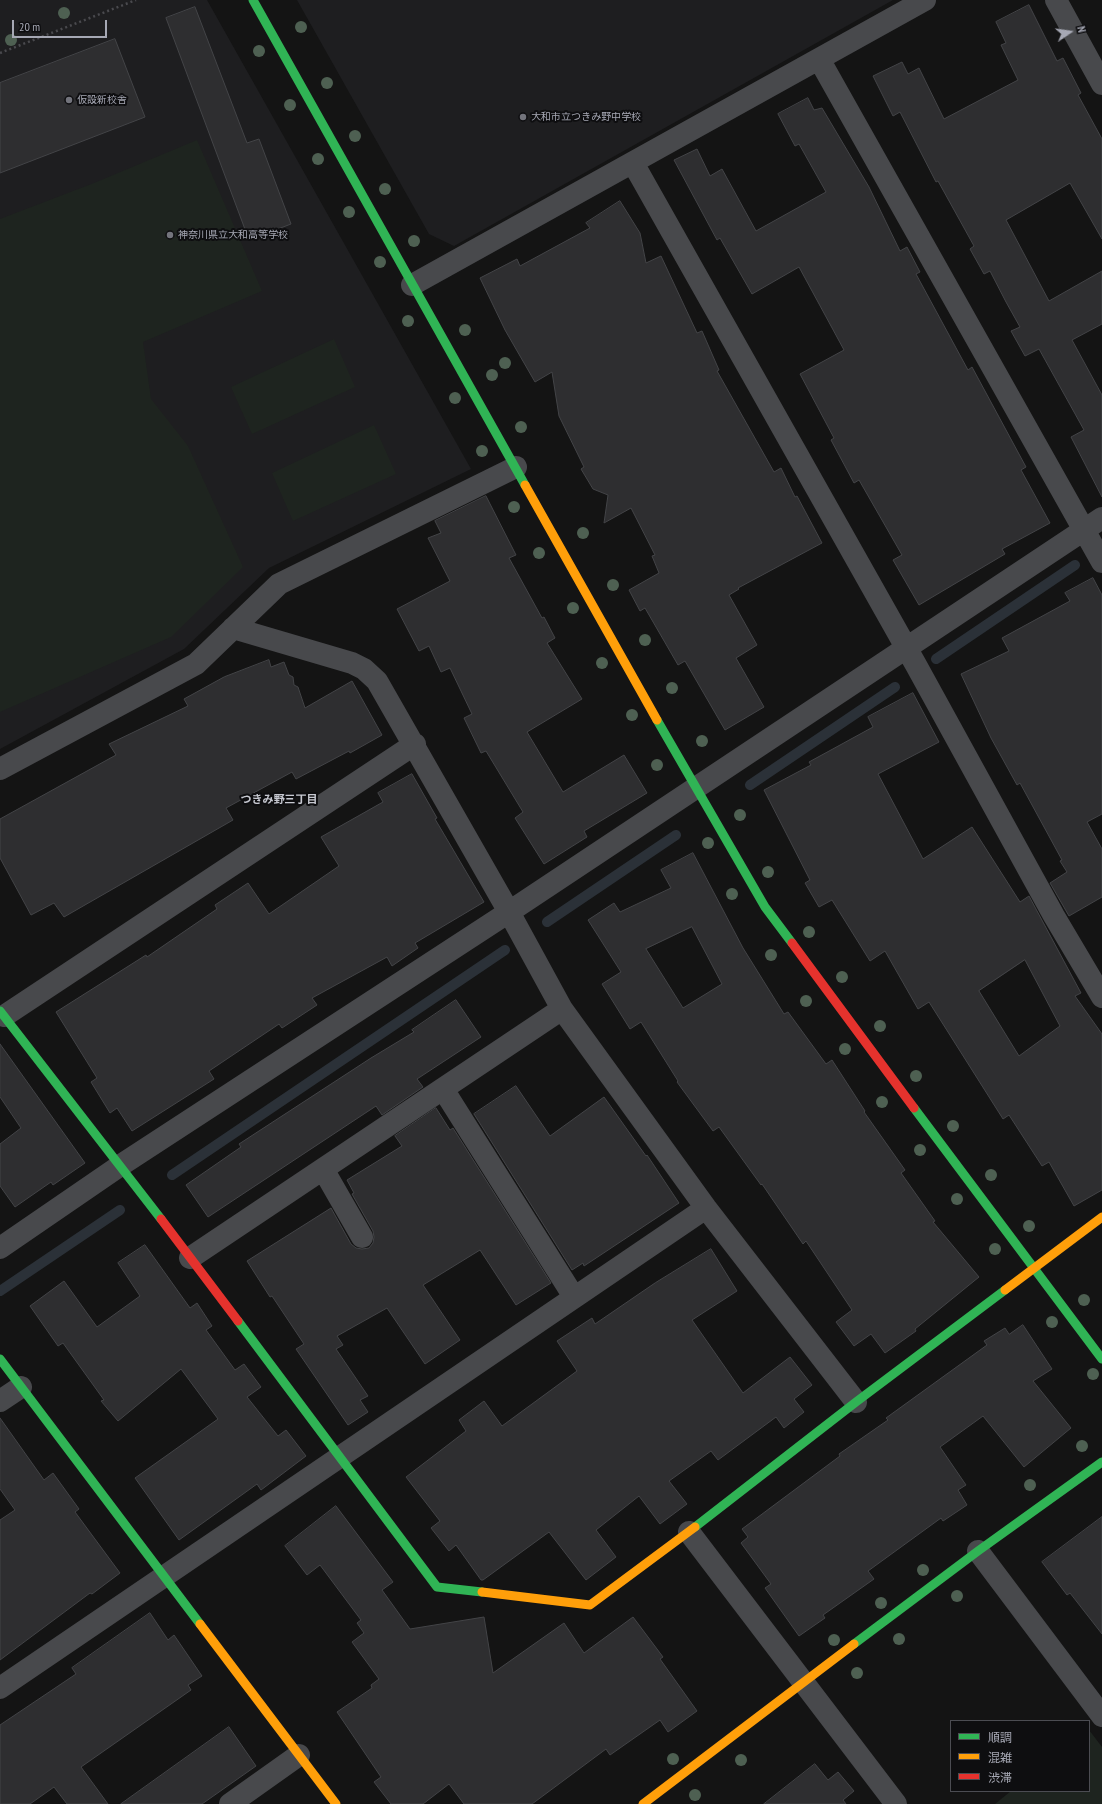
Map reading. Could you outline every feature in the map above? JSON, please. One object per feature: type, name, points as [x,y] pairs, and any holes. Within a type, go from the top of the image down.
[{"type":"street","points":[[253,0],[695,788],[765,907],[1034,1270],[1102,1359]]},
{"type":"street","points":[[412,285],[925,0]]},
{"type":"street","points":[[1056,0],[1102,84]]},
{"type":"street","points":[[819,59],[1093,524],[1102,562]]},
{"type":"street","points":[[633,163],[906,648],[1054,916],[1102,997]]},
{"type":"street","points":[[0,769],[196,664],[279,584],[516,467]]},
{"type":"street","points":[[0,1248],[121,1165],[509,912],[1093,524]]},
{"type":"street","points":[[233,628],[352,663],[364,669],[377,681],[415,744],[562,1009],[706,1208],[856,1402]]},
{"type":"street","points":[[415,744],[2,1013],[121,1165],[438,1587],[590,1604],[689,1532],[856,1402],[1034,1270],[1102,1217]]},
{"type":"street","points":[[190,1258],[562,1009]]},
{"type":"street","points":[[443,1089],[574,1297]]},
{"type":"street","points":[[323,1169],[362,1237]]},
{"type":"street","points":[[0,1688],[706,1208]]},
{"type":"street","points":[[0,1359],[336,1804]]},
{"type":"street","points":[[0,1401],[21,1387]]},
{"type":"street","points":[[643,1804],[978,1551],[1102,1462]]},
{"type":"street","points":[[689,1532],[803,1682],[886,1800]]},
{"type":"street","points":[[978,1551],[1102,1716]]},
{"type":"street","points":[[230,1804],[299,1755]]},
{"type":"path","points":[[0,53],[136,0]]},
{"type":"shaded area","name":"神奈川県立大和高等学校","points":[[0,0],[207,0],[471,469],[269,568],[184,649],[0,749]]},
{"type":"shaded area","name":"大和市立つきみ野中学校","points":[[297,0],[893,0],[454,246],[429,234]]},
{"type":"shaded area","points":[[197,140],[262,291],[143,342],[151,399],[188,446],[243,567],[171,637],[0,712],[0,219],[94,183]]},
{"type":"shaded area","points":[[334,339],[355,387],[252,434],[231,387]]},
{"type":"shaded area","points":[[374,425],[396,474],[293,521],[272,473]]},
{"type":"shaded area","points":[[1090,1731],[1102,1747],[1102,1804],[995,1804],[1010,1792],[1090,1792]]},
{"type":"building","points":[[1029,5],[1057,61],[1063,58],[1081,93],[1078,95],[1102,139],[1102,239],[1070,183],[1006,220],[1049,301],[1102,271],[1102,324],[1072,340],[1102,395],[1102,497],[1071,437],[1084,430],[1039,349],[1025,356],[1011,331],[1020,327],[990,271],[984,274],[970,249],[974,246],[938,181],[936,182],[900,112],[893,116],[873,76],[902,62],[908,74],[919,68],[944,119],[1018,80],[1001,45],[1006,43],[996,22]]},
{"type":"building","points":[[195,7],[247,143],[259,139],[291,224],[249,240],[166,18]]},
{"type":"building","name":"仮設新校舎","points":[[115,39],[145,117],[0,173],[0,83]]},
{"type":"building","points":[[808,98],[814,110],[822,108],[869,187],[900,251],[907,247],[920,272],[916,274],[968,370],[972,367],[1026,467],[1021,470],[1050,523],[1002,549],[1005,554],[919,605],[893,560],[902,555],[859,480],[854,483],[831,440],[834,438],[800,374],[844,350],[799,267],[752,294],[720,238],[717,240],[674,160],[697,149],[710,176],[722,169],[756,231],[826,192],[799,144],[795,146],[778,114]]},
{"type":"building","points":[[620,201],[640,233],[646,263],[661,256],[697,333],[702,331],[719,370],[717,371],[774,472],[781,468],[795,497],[797,496],[822,543],[738,588],[739,589],[729,595],[757,645],[736,658],[764,707],[725,730],[685,661],[678,665],[645,608],[640,611],[629,590],[659,573],[652,556],[655,555],[631,508],[604,523],[608,495],[593,489],[581,469],[584,467],[559,416],[552,372],[535,382],[505,330],[480,278],[517,259],[520,266],[590,228],[586,223]]},
{"type":"building","points":[[486,496],[516,555],[509,558],[542,618],[544,617],[555,638],[547,643],[582,699],[527,732],[563,792],[624,755],[647,793],[584,831],[587,837],[544,864],[515,818],[523,812],[486,751],[481,753],[464,718],[472,714],[450,668],[441,672],[429,646],[419,651],[397,609],[450,581],[428,538],[441,533],[435,521]]},
{"type":"building","points":[[1093,578],[1102,595],[1102,814],[1087,822],[1102,849],[1102,897],[1069,916],[1050,883],[1067,872],[1060,861],[1062,860],[1020,783],[1017,785],[991,738],[961,674],[1009,651],[1002,638],[1070,601],[1065,593]]},
{"type":"building","points":[[269,660],[271,667],[284,662],[289,675],[293,677],[294,685],[298,687],[305,708],[352,681],[382,735],[350,753],[349,751],[296,779],[292,772],[226,808],[233,820],[64,917],[54,903],[31,915],[0,858],[0,819],[116,755],[109,744],[188,706],[184,699],[224,677]]},
{"type":"building","points":[[913,693],[939,742],[878,774],[923,859],[972,827],[1020,902],[1029,896],[1081,993],[1075,996],[1102,1034],[1102,1190],[1074,1206],[1049,1162],[1042,1166],[1009,1115],[1003,1119],[929,1002],[918,1009],[885,951],[870,961],[832,900],[819,907],[805,883],[810,880],[764,790],[811,765],[809,762],[873,727],[868,717]],"holes":[[[1025,960],[1060,1026],[1019,1056],[979,991]]]},
{"type":"building","points":[[412,774],[437,818],[435,819],[484,902],[415,943],[418,948],[392,966],[387,957],[312,998],[317,1005],[282,1028],[279,1024],[209,1071],[214,1079],[132,1131],[117,1108],[110,1113],[91,1082],[97,1078],[56,1012],[146,955],[147,957],[217,909],[215,905],[248,883],[269,914],[339,866],[321,837],[383,802],[378,793]]},
{"type":"building","points":[[693,853],[743,948],[784,1014],[788,1012],[826,1064],[832,1060],[865,1111],[864,1112],[905,1170],[901,1173],[935,1221],[933,1222],[979,1277],[915,1329],[916,1331],[885,1353],[871,1334],[854,1346],[836,1322],[852,1310],[806,1241],[803,1244],[762,1184],[761,1185],[719,1127],[713,1131],[677,1082],[678,1081],[641,1022],[630,1029],[602,984],[621,972],[588,920],[614,903],[620,912],[671,888],[661,870]],"holes":[[[692,927],[722,984],[683,1008],[646,949]]]},
{"type":"building","points":[[456,1000],[481,1037],[417,1079],[423,1087],[382,1115],[376,1106],[208,1217],[186,1185],[241,1147],[239,1144],[371,1058],[414,1032],[412,1030]]},
{"type":"building","points":[[0,1044],[85,1163],[53,1185],[51,1182],[15,1207],[0,1186],[0,1144],[21,1128],[0,1097]]},
{"type":"building","points":[[516,1086],[550,1136],[604,1097],[646,1156],[647,1155],[679,1203],[584,1266],[583,1263],[572,1270],[474,1114]]},
{"type":"building","points":[[436,1108],[450,1130],[453,1128],[551,1283],[516,1305],[480,1250],[423,1285],[460,1340],[425,1364],[387,1308],[337,1336],[343,1345],[336,1349],[368,1396],[360,1400],[368,1412],[348,1425],[296,1349],[304,1344],[272,1296],[270,1297],[247,1261],[331,1208],[351,1244],[356,1248],[369,1248],[373,1243],[373,1231],[352,1194],[354,1193],[347,1180],[402,1146],[395,1136]]},
{"type":"building","points":[[145,1245],[190,1308],[197,1303],[212,1326],[206,1330],[235,1370],[244,1364],[261,1387],[247,1397],[278,1436],[286,1430],[306,1456],[261,1490],[257,1484],[179,1540],[135,1478],[218,1419],[181,1369],[118,1421],[101,1401],[104,1400],[63,1343],[58,1346],[30,1306],[64,1281],[97,1327],[140,1296],[118,1263]]},
{"type":"building","points":[[711,1249],[737,1291],[692,1320],[743,1393],[790,1357],[812,1385],[794,1399],[804,1412],[784,1428],[776,1417],[718,1460],[711,1451],[669,1481],[687,1504],[660,1524],[639,1496],[596,1530],[616,1557],[586,1580],[549,1532],[481,1580],[456,1545],[449,1551],[431,1528],[440,1521],[406,1477],[466,1431],[459,1420],[484,1401],[502,1426],[577,1371],[557,1341],[592,1318],[595,1324],[655,1283]]},
{"type":"building","points":[[1023,1325],[1052,1369],[1033,1381],[1071,1428],[1024,1467],[983,1416],[940,1447],[966,1485],[958,1490],[967,1505],[943,1521],[941,1518],[868,1571],[874,1579],[823,1615],[825,1618],[799,1636],[765,1588],[771,1584],[741,1543],[748,1537],[742,1529],[840,1456],[839,1454],[888,1420],[886,1418],[987,1345],[984,1341],[1005,1328],[1009,1334]]},
{"type":"building","points":[[0,1418],[44,1480],[53,1473],[79,1509],[75,1512],[120,1573],[92,1594],[90,1593],[0,1660],[0,1520],[15,1510],[0,1489]]},
{"type":"building","points":[[336,1506],[393,1582],[382,1590],[410,1629],[484,1617],[493,1673],[564,1623],[584,1653],[633,1617],[663,1657],[660,1659],[697,1711],[668,1732],[660,1720],[610,1755],[606,1749],[532,1804],[464,1804],[449,1784],[423,1804],[391,1804],[374,1782],[381,1777],[337,1712],[372,1688],[371,1685],[379,1679],[352,1642],[364,1633],[357,1623],[361,1620],[320,1565],[307,1575],[285,1546]]},
{"type":"building","points":[[1102,1517],[1102,1634],[1070,1593],[1067,1595],[1042,1562]]},
{"type":"building","points":[[150,1613],[168,1640],[174,1635],[202,1676],[188,1685],[191,1690],[81,1767],[108,1804],[67,1804],[54,1787],[30,1804],[0,1804],[0,1725],[76,1674],[72,1668]]},
{"type":"building","points":[[229,1727],[256,1766],[202,1804],[121,1804]]},
{"type":"building","points":[[815,1764],[828,1780],[838,1772],[854,1791],[843,1800],[846,1804],[764,1804]]},
{"type":"waterway","points":[[936,659],[1075,565]]},
{"type":"waterway","points":[[750,785],[895,687]]},
{"type":"waterway","points":[[547,922],[676,835]]},
{"type":"waterway","points":[[172,1175],[505,950]]},
{"type":"waterway","points":[[0,1291],[120,1210]]},
{"type":"traffic: fast","points":[[253,0],[525,485]]},
{"type":"traffic: fast","points":[[657,720],[765,907],[792,943]]},
{"type":"traffic: fast","points":[[0,1011],[161,1219]]},
{"type":"traffic: fast","points":[[914,1108],[1102,1359]]},
{"type":"traffic: fast","points":[[695,1527],[856,1402],[1005,1290]]},
{"type":"traffic: fast","points":[[238,1321],[437,1587],[482,1592]]},
{"type":"traffic: fast","points":[[0,1359],[200,1624]]},
{"type":"traffic: fast","points":[[854,1644],[978,1551],[1102,1462]]},
{"type":"traffic: slow","points":[[525,485],[657,720]]},
{"type":"traffic: slow","points":[[1005,1290],[1102,1217]]},
{"type":"traffic: slow","points":[[482,1592],[590,1605],[695,1527]]},
{"type":"traffic: slow","points":[[200,1624],[336,1804]]},
{"type":"traffic: slow","points":[[643,1804],[854,1644]]},
{"type":"traffic: jam","points":[[792,943],[914,1108]]},
{"type":"traffic: jam","points":[[161,1219],[238,1321]]},
{"type":"place","name":"仮設新校舎","points":[[69,100]]},
{"type":"place","name":"大和市立つきみ野中学校","points":[[523,117]]},
{"type":"place","name":"神奈川県立大和高等学校","points":[[170,235]]},
{"type":"district","name":"つきみ野三丁目","points":[[279,800]]}]
